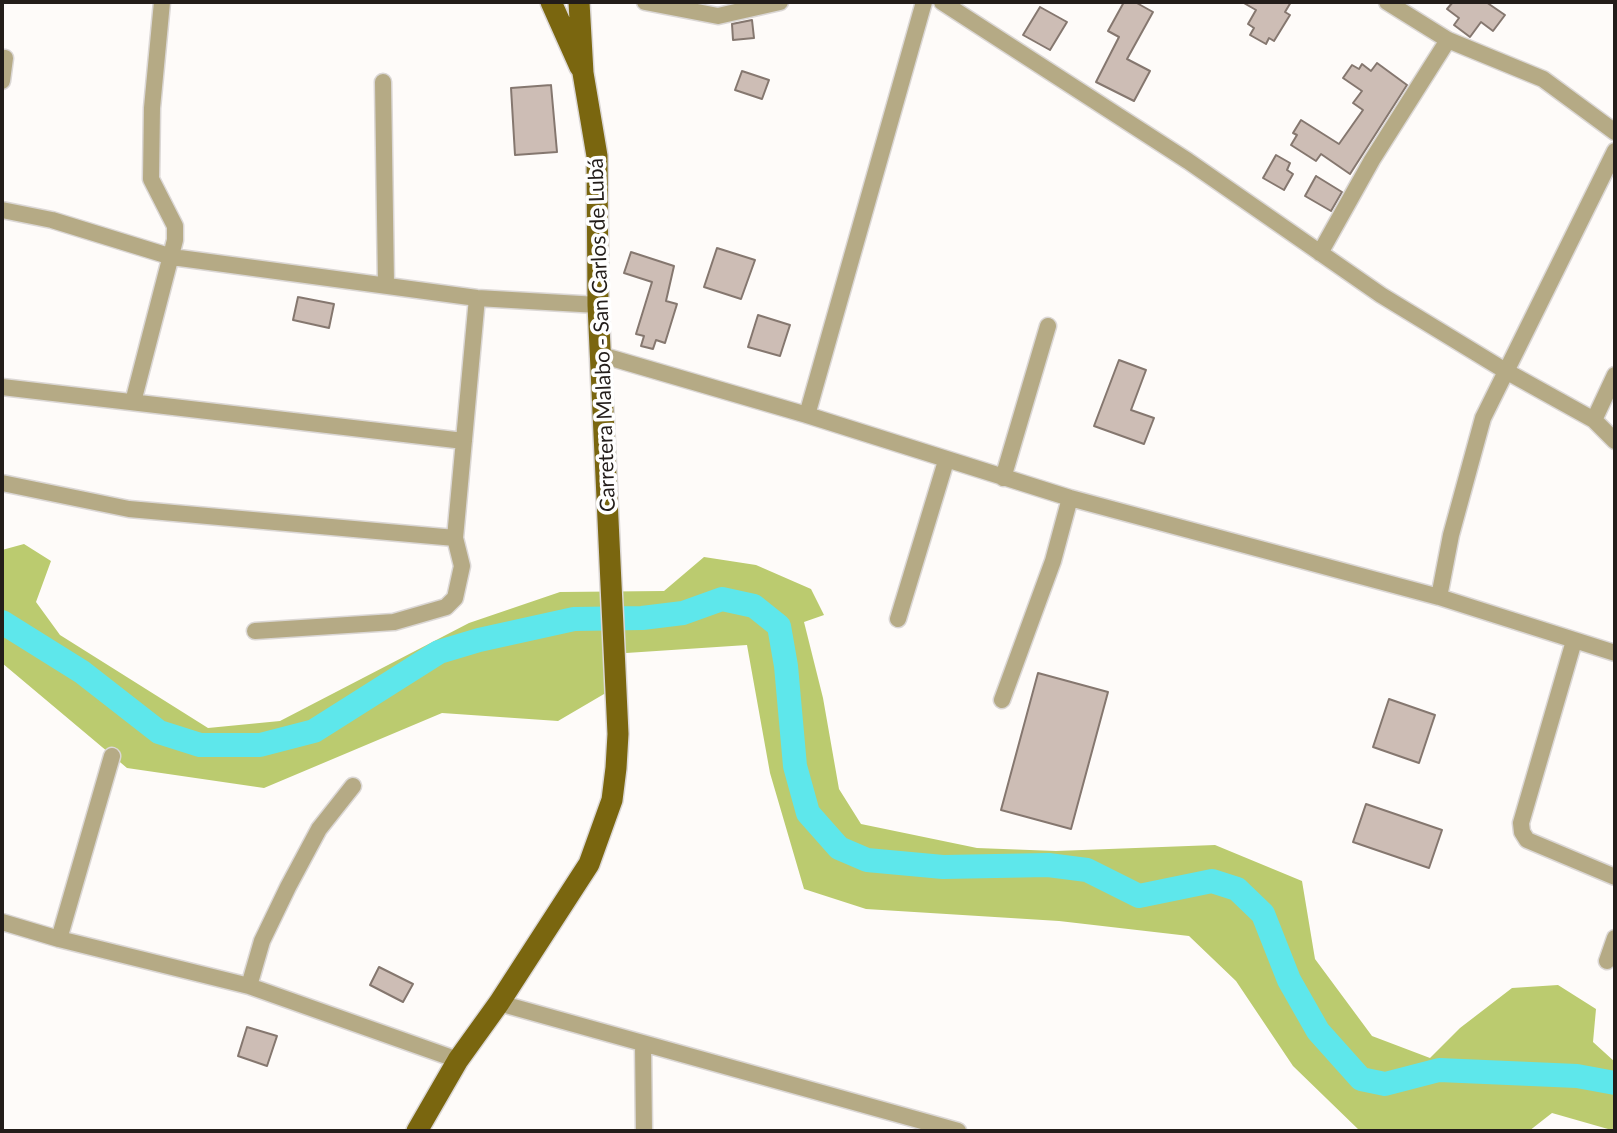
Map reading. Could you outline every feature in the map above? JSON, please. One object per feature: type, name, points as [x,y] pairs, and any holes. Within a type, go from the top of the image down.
[{"type":"main road","points":[[552,2],[569,2]]},
{"type":"main road","name":"Carretera Malabo - San Carlos de Lubá","points":[[552,2],[583,73]]},
{"type":"main road","name":"Carretera Malabo - San Carlos de Lubá","points":[[499,1003],[589,864],[612,800],[618,734],[598,305],[597,156],[583,73],[579,2]]},
{"type":"main road","points":[[417,1131],[458,1060],[499,1003]]},
{"type":"street","points":[[133,402],[172,257],[175,226],[151,179],[152,108],[162,2]]},
{"type":"street","points":[[645,2],[718,16],[780,2]]},
{"type":"street","points":[[807,415],[923,2]]},
{"type":"street","points":[[942,2],[1176,153],[1381,295],[1504,370],[1594,420],[1615,441]]},
{"type":"street","points":[[1387,2],[1448,40],[1544,79],[1615,132]]},
{"type":"street","points":[[1320,253],[1372,160],[1448,40]]},
{"type":"street","points":[[2,81],[5,58]]},
{"type":"street","points":[[383,82],[386,284]]},
{"type":"street","points":[[1439,597],[1451,535],[1483,418],[1504,370],[1615,151]]},
{"type":"street","points":[[2,210],[52,220],[172,257],[477,298],[598,305]]},
{"type":"street","points":[[255,631],[394,622],[446,607],[455,598],[460,586],[462,566],[455,538],[477,298]]},
{"type":"street","points":[[1003,478],[1048,326]]},
{"type":"street","points":[[601,355],[807,415],[1070,498],[1439,597],[1615,653]]},
{"type":"street","points":[[1594,420],[1615,375]]},
{"type":"street","points":[[2,387],[464,441]]},
{"type":"street","points":[[898,619],[946,461]]},
{"type":"street","points":[[2,483],[57,497],[129,509],[455,538]]},
{"type":"street","points":[[1002,700],[1053,561],[1070,498]]},
{"type":"street","points":[[1574,641],[1521,823],[1522,832],[1527,840],[1615,877]]},
{"type":"street","points":[[59,939],[113,756]]},
{"type":"street","points":[[249,986],[262,941],[288,887],[320,830],[353,786]]},
{"type":"street","points":[[2,922],[59,939],[249,986],[458,1060]]},
{"type":"street","points":[[1607,961],[1615,938]]},
{"type":"street","points":[[499,1003],[958,1131]]},
{"type":"street","points":[[643,1045],[644,1131]]},
{"type":"green space","points":[[24,544],[51,561],[36,602],[60,635],[208,728],[280,721],[469,623],[560,592],[664,591],[704,557],[756,565],[811,589],[824,615],[804,622],[823,698],[839,789],[861,824],[977,848],[1056,851],[1215,845],[1302,881],[1315,959],[1372,1036],[1430,1058],[1460,1028],[1512,988],[1558,985],[1596,1009],[1593,1042],[1615,1062],[1615,1131],[1552,1113],[1529,1131],[1360,1131],[1293,1066],[1236,981],[1189,936],[1059,921],[866,909],[804,889],[770,773],[747,645],[611,654],[616,687],[558,721],[442,713],[264,788],[127,768],[2,663],[2,550]]},
{"type":"building","points":[[1124,2],[1135,2],[1153,12],[1127,59],[1150,71],[1134,101],[1096,82],[1119,37],[1108,31]]},
{"type":"building","points":[[1242,2],[1291,2],[1285,12],[1290,15],[1274,41],[1269,38],[1266,44],[1250,35],[1254,28],[1248,24],[1256,10]]},
{"type":"building","points":[[1453,2],[1486,2],[1505,15],[1493,31],[1481,22],[1470,37],[1454,25],[1459,18],[1447,9]]},
{"type":"building","points":[[1040,7],[1067,22],[1050,50],[1023,35]]},
{"type":"building","points":[[752,20],[754,38],[733,40],[732,24]]},
{"type":"building","points":[[1377,63],[1407,85],[1350,174],[1321,154],[1316,161],[1291,145],[1297,135],[1293,133],[1301,120],[1339,144],[1363,110],[1353,103],[1362,91],[1343,78],[1352,65],[1359,69],[1362,64],[1371,71]]},
{"type":"building","points":[[742,71],[769,80],[762,99],[735,90]]},
{"type":"building","points":[[551,85],[557,152],[515,155],[511,88]]},
{"type":"building","points":[[1276,155],[1290,163],[1287,170],[1293,174],[1284,190],[1263,178]]},
{"type":"building","points":[[1316,176],[1342,192],[1331,211],[1305,196]]},
{"type":"building","points":[[717,248],[755,260],[741,299],[704,287]]},
{"type":"building","points":[[631,252],[674,266],[666,301],[677,304],[665,343],[656,340],[653,349],[641,346],[644,336],[636,334],[652,282],[624,273]]},
{"type":"building","points":[[298,297],[334,304],[329,328],[293,320]]},
{"type":"building","points":[[758,315],[790,325],[780,356],[748,347]]},
{"type":"building","points":[[1119,360],[1146,370],[1131,410],[1154,418],[1144,444],[1094,426]]},
{"type":"building","points":[[1038,673],[1108,692],[1071,829],[1001,810]]},
{"type":"building","points":[[1389,699],[1435,715],[1419,763],[1373,747]]},
{"type":"building","points":[[1366,804],[1442,830],[1429,868],[1353,842]]},
{"type":"building","points":[[379,967],[413,984],[403,1002],[370,985]]},
{"type":"building","points":[[247,1027],[277,1036],[267,1066],[238,1056]]},
{"type":"waterway","points":[[2,622],[82,672],[159,732],[200,745],[260,745],[314,731],[439,652],[479,640],[574,619],[642,618],[683,613],[722,599],[754,606],[779,626],[786,666],[795,766],[808,813],[839,848],[867,860],[943,867],[1048,865],[1087,870],[1139,896],[1212,881],[1237,889],[1263,914],[1289,980],[1318,1031],[1361,1079],[1385,1084],[1439,1070],[1577,1076],[1615,1083]]}]
